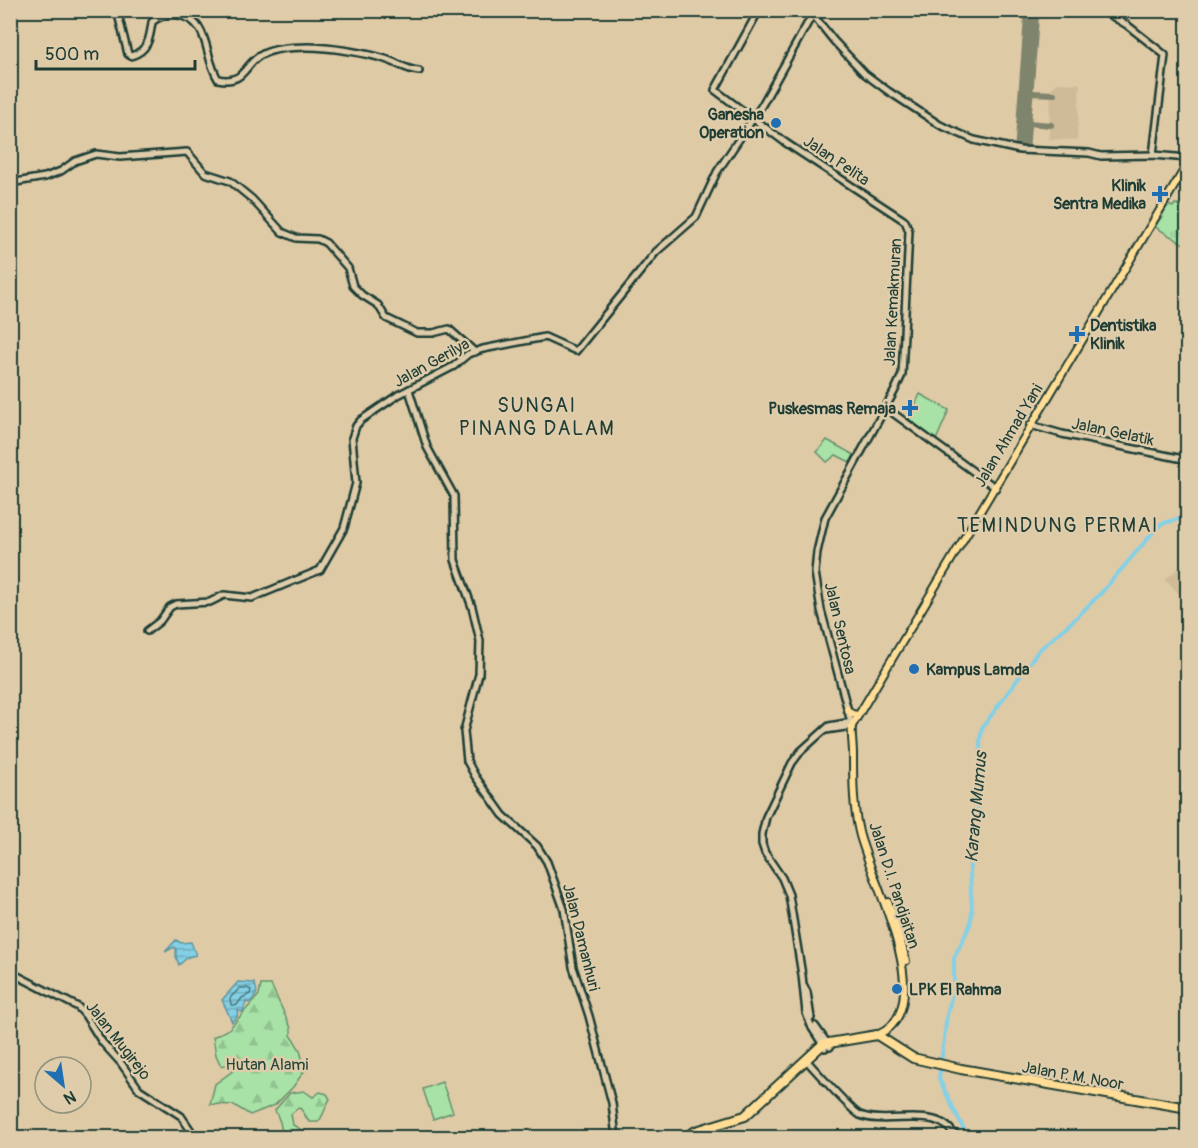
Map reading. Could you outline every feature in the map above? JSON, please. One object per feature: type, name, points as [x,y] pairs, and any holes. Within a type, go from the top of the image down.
[{"type":"highway","points":[[694,1134],[745,1116],[824,1043],[879,1037]]},
{"type":"highway","name":"Jalan P. M. Noor","points":[[879,1037],[913,1058],[1188,1106]]},
{"type":"highway","points":[[684,1137],[726,1126],[749,1117],[824,1043]]},
{"type":"main road","name":"Jalan Ahmad Yani","points":[[855,721],[992,488],[1032,426],[1187,160]]},
{"type":"main road","name":"Jalan Ahmad Yani","points":[[1078,347],[1188,170]]},
{"type":"main road","points":[[847,708],[855,721]]},
{"type":"main road","name":"Jalan D.I. Pandjaitan","points":[[855,721],[855,805],[863,840],[896,921],[909,978],[908,998],[902,1015],[893,1028],[879,1037]]},
{"type":"street","points":[[117,10],[128,54],[131,56],[143,50],[150,38],[152,22],[158,17],[166,14],[182,16],[193,21],[201,27],[212,69],[218,79],[229,81],[236,79],[261,54],[308,47],[382,58],[399,64],[409,71],[419,71]]},
{"type":"street","name":"Jalan Pelita","points":[[759,10],[714,89],[753,120],[906,222],[909,231]]},
{"type":"street","points":[[1102,10],[1127,25],[1165,55],[1152,155]]},
{"type":"street","points":[[753,120],[812,12],[859,68],[888,91],[944,127],[974,140],[1009,149],[1085,152],[1101,156],[1152,155],[1187,160]]},
{"type":"street","name":"Jalan Gerilya","points":[[147,631],[176,604],[210,602],[224,595],[252,598],[320,570],[344,528],[356,483],[352,438],[356,426],[364,418],[409,390],[433,379],[475,352],[545,337],[576,351],[656,252],[696,217],[718,170],[753,120]]},
{"type":"street","points":[[10,183],[45,177],[61,171],[75,161],[96,154],[129,157],[187,152],[205,173],[230,181],[252,199],[282,232],[294,238],[318,239],[326,243],[348,268],[355,288],[378,305],[386,318],[417,333],[433,333],[449,328],[475,352]]},
{"type":"street","name":"Jalan Kemakmuran","points":[[886,408],[902,371],[903,312],[909,231]]},
{"type":"street","name":"Jalan Damanhuri","points":[[409,390],[427,447],[454,496],[455,560],[472,607],[480,641],[480,668],[464,731],[467,761],[475,776],[507,819],[537,846],[551,871],[564,909],[573,967],[589,1016],[612,1103],[616,1137]]},
{"type":"street","points":[[886,408],[992,488]]},
{"type":"street","name":"Jalan Sentosa","points":[[847,708],[819,603],[815,572],[817,552],[822,524],[886,408]]},
{"type":"street","name":"Jalan Gelatik","points":[[1032,426],[1188,460]]},
{"type":"street","points":[[824,1043],[806,1008],[807,992],[803,985],[789,895],[782,878],[765,853],[762,834],[766,816],[792,763],[812,739],[824,730],[855,721]]},
{"type":"street","name":"Jalan Mugirejo","points":[[10,972],[78,1007],[139,1089],[181,1116],[196,1137]]},
{"type":"street","points":[[807,1061],[852,1109],[861,1115],[897,1120],[924,1117],[948,1126],[956,1137]]},
{"type":"shaded area","points":[[1058,83],[1080,84],[1077,140],[1049,139],[1051,88]]},
{"type":"shaded area","points":[[1187,561],[1187,601],[1165,580]]},
{"type":"green space","points":[[1187,201],[1187,246],[1155,227],[1168,205],[1173,207],[1175,204],[1185,207]]},
{"type":"green space","points":[[920,394],[949,410],[936,440],[909,419]]},
{"type":"green space","points":[[827,440],[854,455],[850,462],[836,455],[827,462],[817,452]]},
{"type":"green space","name":"Hutan Alami","points":[[261,985],[271,985],[291,1028],[291,1035],[300,1050],[305,1070],[293,1087],[275,1105],[250,1115],[234,1105],[210,1104],[215,1084],[234,1070],[230,1064],[221,1066],[216,1055],[213,1037],[229,1029],[259,995]]},
{"type":"green space","points":[[442,1082],[453,1112],[433,1119],[423,1089]]},
{"type":"green space","name":"Hutan Alami","points":[[304,1091],[313,1097],[320,1092],[327,1094],[330,1099],[318,1122],[309,1122],[298,1108],[291,1114],[293,1125],[302,1130],[305,1137],[283,1137],[275,1110],[290,1093]]},
{"type":"water","points":[[176,940],[181,943],[191,942],[196,955],[188,957],[179,965],[174,947],[165,952]]},
{"type":"water","points":[[238,982],[254,983],[257,991],[249,1003],[246,1002],[243,1011],[238,1010],[237,1017],[232,1022],[222,1000]]},
{"type":"waterway","name":"Karang Mumus","points":[[968,1138],[939,1079],[947,1015],[954,986],[954,958],[970,925],[972,911],[969,854],[978,815],[982,728],[1039,650],[1102,592],[1155,530],[1161,524],[1188,516]]},
{"type":"taxiway","points":[[1025,99],[1031,93],[1054,94]]},
{"type":"taxiway","points":[[1024,119],[1028,123],[1051,125]]},
{"type":"runway","points":[[1022,146],[1032,10]]},
{"type":"place","name":"Ganesha Operation","points":[[776,123]]},
{"type":"place","name":"Klinik Sentra Medika","points":[[1160,194]]},
{"type":"place","name":"Dentistika Klinik","points":[[1077,334]]},
{"type":"place","name":"Puskesmas Remaja","points":[[910,408]]},
{"type":"place","name":"Kampus Lamda","points":[[914,669]]},
{"type":"place","name":"LPK El Rahma","points":[[897,989]]},
{"type":"district","name":"SUNGAI PINANG DALAM","points":[[537,416]]},
{"type":"district","name":"TEMINDUNG PERMAI","points":[[1058,525]]}]
